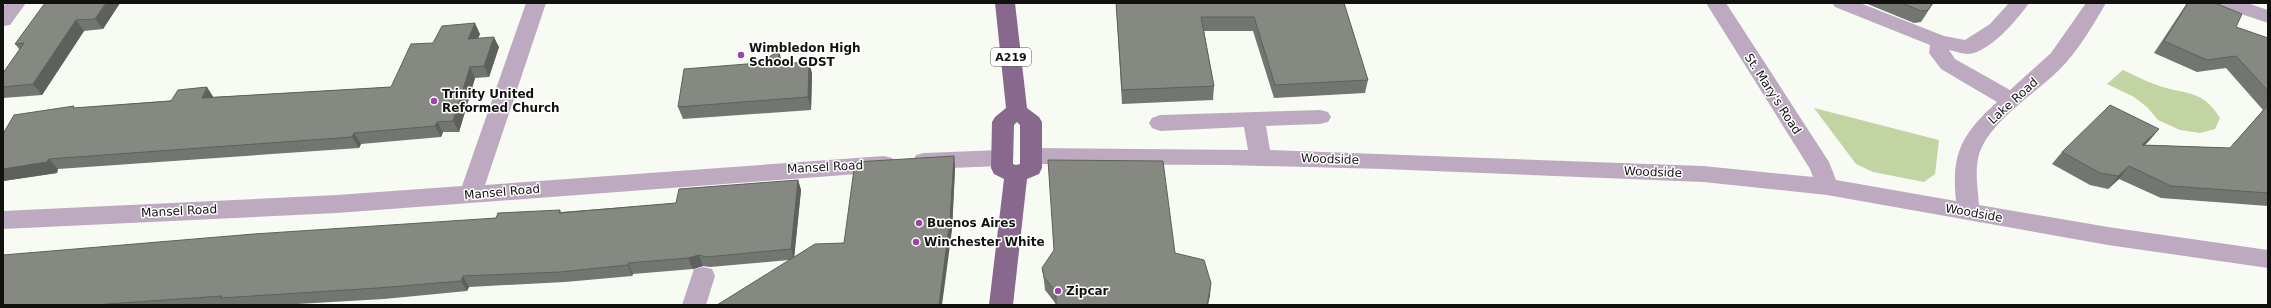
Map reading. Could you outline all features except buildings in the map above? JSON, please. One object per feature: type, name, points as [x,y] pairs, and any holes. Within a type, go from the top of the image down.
[{"type":"main road","name":"A219","points":[[1005,3],[1017,111]]},
{"type":"main road","points":[[1017,111],[1031,122],[1032,156],[1030,168],[1016,175],[1002,168],[1001,158],[1003,122],[1017,111]]},
{"type":"main road","points":[[1001,305],[1016,175]]},
{"type":"street","points":[[3,20],[16,3]]},
{"type":"street","points":[[470,195],[536,3]]},
{"type":"street","name":"St. Mary's Road","points":[[1716,3],[1818,163],[1827,187]]},
{"type":"street","points":[[1842,3],[1940,42],[1968,47],[1996,32],[2019,3]]},
{"type":"street","name":"Lake Road","points":[[1969,213],[1966,182],[1967,157],[1983,127],[2052,66],[2074,41],[2096,3]]},
{"type":"street","points":[[2226,3],[2268,16]]},
{"type":"street","points":[[1940,42],[1939,53],[1948,64],[2012,102]]},
{"type":"street","points":[[1160,123],[1320,117]]},
{"type":"street","points":[[1254,119],[1260,157]]},
{"type":"street","name":"Woodside","points":[[1032,156],[1260,157],[1703,174],[1827,187],[1969,213],[2268,259]]},
{"type":"street","name":"Mansel Road","points":[[3,220],[338,204],[955,158],[1001,158]]},
{"type":"street","points":[[694,305],[703,276]]},
{"type":"green space","points":[[2123,70],[2166,88],[2199,97],[2213,108],[2220,118],[2215,129],[2200,133],[2180,130],[2158,120],[2147,107],[2134,97],[2107,84]]},
{"type":"green space","points":[[1814,108],[1939,140],[1935,174],[1924,182],[1873,172],[1856,164]]},
{"type":"place","name":"Wimbledon High School GDST","points":[[741,55]]},
{"type":"place","name":"Trinity United Reformed Church","points":[[434,101]]},
{"type":"place","name":"Buenos Aires","points":[[919,223]]},
{"type":"place","name":"Winchester White","points":[[916,242]]},
{"type":"place","name":"Zipcar","points":[[1058,291]]}]
